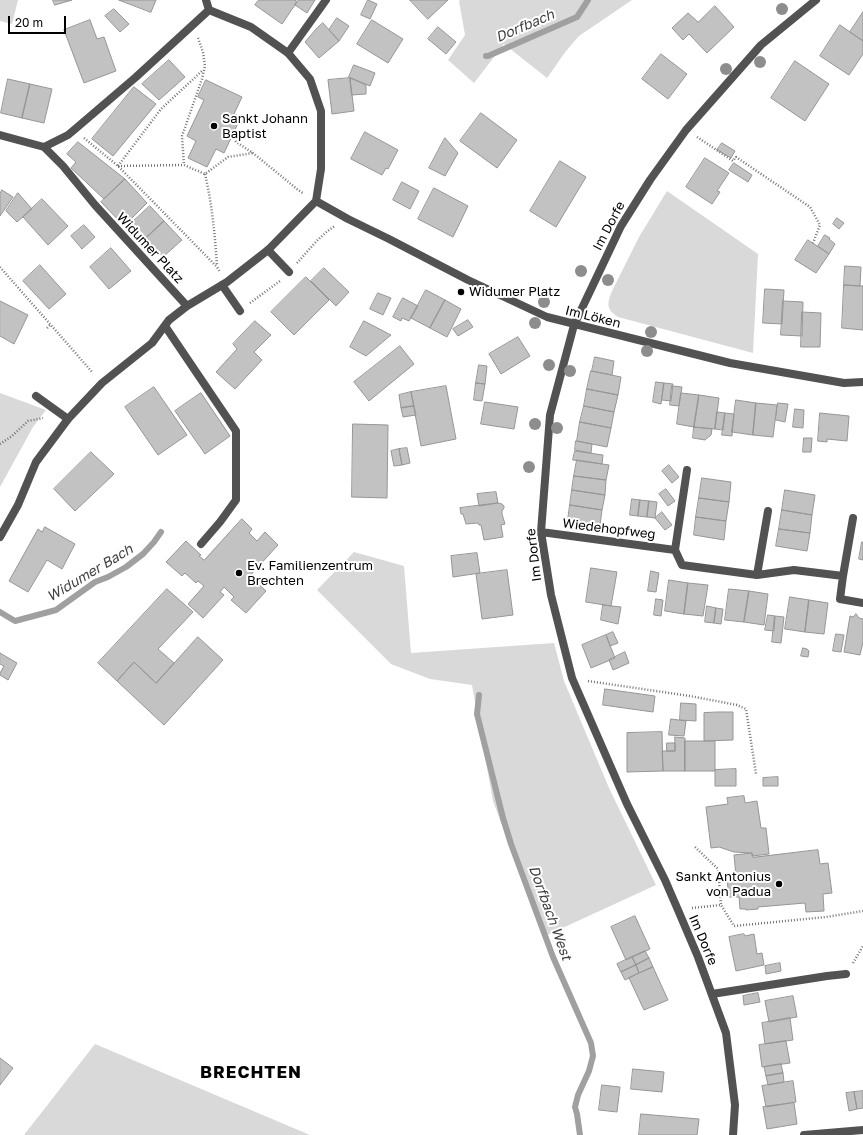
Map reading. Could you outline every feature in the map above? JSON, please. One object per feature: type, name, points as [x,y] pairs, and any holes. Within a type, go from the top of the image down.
[{"type":"street","points":[[206,0],[209,10]]},
{"type":"street","points":[[288,52],[326,0]]},
{"type":"street","name":"Im Dorfe","points":[[733,1135],[735,1105],[726,1033],[698,957],[678,910],[627,804],[572,678],[551,595],[541,532],[550,415],[574,325],[621,226],[650,180],[686,130],[761,45],[816,0]]},
{"type":"street","points":[[0,537],[18,505],[36,462],[68,420],[102,383],[152,343],[169,320],[187,306],[222,285],[268,250],[316,201],[321,169],[321,111],[310,79],[288,52],[251,27],[209,10]]},
{"type":"street","points":[[0,135],[44,147],[68,134],[136,77],[209,10]]},
{"type":"street","name":"Widumer Platz","points":[[44,147],[63,166],[95,205],[187,306]]},
{"type":"street","name":"Im Löken","points":[[316,201],[348,219],[389,238],[468,280],[547,317],[730,363],[844,384],[863,382]]},
{"type":"street","points":[[268,250],[289,272]]},
{"type":"street","points":[[222,285],[240,311]]},
{"type":"street","points":[[165,326],[236,431],[236,500],[201,544]]},
{"type":"street","points":[[36,396],[68,420]]},
{"type":"street","points":[[687,470],[675,550],[682,565],[757,575],[794,570],[843,576]]},
{"type":"street","points":[[757,575],[768,511]]},
{"type":"street","points":[[853,518],[840,599],[863,603]]},
{"type":"street","name":"Wiedehopfweg","points":[[541,532],[675,550]]},
{"type":"street","points":[[712,994],[846,974]]},
{"type":"street","points":[[804,1135],[863,1130]]},
{"type":"path","points":[[184,165],[182,136],[202,79],[205,66],[203,52],[198,39]]},
{"type":"path","points":[[118,166],[161,109],[204,70]]},
{"type":"path","points":[[74,130],[118,166],[219,270]]},
{"type":"path","points":[[686,130],[733,161],[736,157],[810,207],[820,225],[813,244]]},
{"type":"path","points":[[232,136],[236,142],[253,153],[297,189]]},
{"type":"path","points":[[205,174],[228,157],[253,153]]},
{"type":"path","points":[[118,166],[184,165],[205,174]]},
{"type":"path","points":[[205,174],[209,191],[217,267]]},
{"type":"path","points":[[0,267],[102,383]]},
{"type":"path","points":[[47,328],[51,324]]},
{"type":"path","points":[[0,444],[12,436],[28,421],[38,420],[58,412]]},
{"type":"path","points":[[572,678],[690,696],[737,705],[746,709],[756,774]]},
{"type":"path","points":[[695,847],[718,870],[721,905],[734,926],[826,917],[863,911]]},
{"type":"path","points":[[678,910],[721,905]]},
{"type":"path","points":[[846,974],[863,946]]},
{"type":"shaded area","points":[[0,0],[18,0],[12,24],[0,21]]},
{"type":"shaded area","points":[[460,0],[632,0],[579,36],[566,51],[547,78],[504,44],[474,83],[448,60],[465,35]]},
{"type":"shaded area","points":[[667,191],[758,254],[753,353],[618,317],[611,311],[609,299],[612,291],[639,237]]},
{"type":"shaded area","points":[[0,393],[46,410],[33,427],[0,487]]},
{"type":"shaded area","points":[[354,552],[404,566],[411,653],[554,643],[564,681],[609,788],[656,885],[543,937],[493,801],[472,685],[430,679],[391,664],[317,590]]},
{"type":"shaded area","points":[[95,1044],[310,1135],[24,1135]]},
{"type":"building","points":[[53,0],[72,0],[55,5]]},
{"type":"building","points":[[119,0],[156,0],[151,12]]},
{"type":"building","points":[[259,0],[295,0],[297,2],[282,24],[255,5]]},
{"type":"building","points":[[298,0],[315,0],[307,13],[295,5]]},
{"type":"building","points":[[368,0],[377,4],[370,19],[361,15]]},
{"type":"building","points":[[410,0],[448,0],[428,19]]},
{"type":"building","points":[[715,6],[734,27],[707,53],[689,34],[683,40],[672,28],[688,13],[698,22]]},
{"type":"building","points":[[114,9],[129,24],[120,32],[105,16]]},
{"type":"building","points":[[863,12],[863,41],[850,32]]},
{"type":"building","points":[[337,18],[349,26],[339,41],[329,30]]},
{"type":"building","points":[[90,20],[97,39],[104,37],[116,71],[84,83],[64,30]]},
{"type":"building","points":[[372,20],[403,39],[388,63],[357,44]]},
{"type":"building","points":[[323,23],[339,41],[319,58],[305,42]]},
{"type":"building","points":[[840,25],[863,41],[863,54],[849,75],[820,56]]},
{"type":"building","points":[[438,27],[456,42],[446,54],[428,39]]},
{"type":"building","points":[[661,54],[687,74],[668,99],[642,79]]},
{"type":"building","points":[[169,60],[185,77],[159,100],[142,84]]},
{"type":"building","points":[[795,61],[829,84],[805,121],[771,98]]},
{"type":"building","points":[[354,65],[375,73],[370,86],[349,77]]},
{"type":"building","points":[[350,78],[354,111],[332,114],[328,80]]},
{"type":"building","points":[[350,78],[366,85],[366,94],[352,95]]},
{"type":"building","points":[[8,79],[30,84],[22,118],[1,113]]},
{"type":"building","name":"Sankt Johann Baptist","points":[[206,80],[242,97],[234,114],[241,117],[224,153],[216,149],[207,167],[188,158],[196,141],[187,136],[204,100],[198,97]]},
{"type":"building","points":[[30,84],[52,89],[44,123],[22,118]]},
{"type":"building","points":[[134,87],[156,104],[113,156],[92,139]]},
{"type":"building","points":[[481,113],[517,140],[497,168],[460,141]]},
{"type":"building","points":[[365,132],[398,150],[388,169],[386,168],[382,175],[351,159]]},
{"type":"building","points":[[445,138],[458,153],[445,176],[429,168]]},
{"type":"building","points":[[78,142],[125,179],[104,199],[71,168],[76,162],[67,154]]},
{"type":"building","points":[[722,143],[735,151],[731,158],[717,150]]},
{"type":"building","points":[[705,158],[729,173],[717,191],[720,192],[712,204],[686,187]]},
{"type":"building","points":[[560,161],[586,177],[556,227],[530,211]]},
{"type":"building","points":[[734,163],[752,175],[748,182],[729,170]]},
{"type":"building","points":[[125,179],[147,203],[124,226],[101,202]]},
{"type":"building","points":[[402,182],[419,191],[410,209],[393,200]]},
{"type":"building","points":[[434,188],[468,206],[453,237],[418,219]]},
{"type":"building","points":[[2,190],[13,197],[0,216],[0,194]]},
{"type":"building","points":[[18,193],[32,209],[17,222],[6,211]]},
{"type":"building","points":[[42,199],[68,226],[48,245],[23,217]]},
{"type":"building","points":[[150,206],[164,221],[142,242],[127,227]]},
{"type":"building","points":[[837,218],[844,223],[839,229],[833,224]]},
{"type":"building","points":[[164,221],[182,240],[163,257],[145,239]]},
{"type":"building","points":[[84,225],[95,237],[82,249],[71,236]]},
{"type":"building","points":[[825,235],[835,244],[829,254],[818,246]]},
{"type":"building","points":[[808,240],[829,254],[816,273],[795,260]]},
{"type":"building","points":[[111,248],[131,271],[109,289],[90,267]]},
{"type":"building","points":[[40,265],[66,294],[49,309],[23,281]]},
{"type":"building","points":[[845,266],[861,267],[860,286],[844,285]]},
{"type":"building","points":[[324,268],[349,292],[336,306],[311,281]]},
{"type":"building","points":[[306,277],[329,300],[294,335],[271,312]]},
{"type":"building","points":[[844,285],[863,286],[863,330],[842,328]]},
{"type":"building","points":[[765,289],[784,290],[782,324],[763,323]]},
{"type":"building","points":[[426,290],[445,300],[430,328],[411,318]]},
{"type":"building","points":[[378,293],[391,298],[383,315],[370,309]]},
{"type":"building","points":[[403,298],[418,306],[409,321],[402,318],[401,321],[393,317]]},
{"type":"building","points":[[445,300],[461,309],[447,337],[430,328]]},
{"type":"building","points":[[0,301],[28,315],[14,344],[0,336]]},
{"type":"building","points":[[783,301],[803,302],[802,336],[781,335]]},
{"type":"building","points":[[802,312],[821,313],[820,347],[801,347]]},
{"type":"building","points":[[468,320],[473,327],[458,336],[453,329]]},
{"type":"building","points":[[255,321],[271,335],[254,352],[262,360],[235,389],[216,372],[237,349],[233,344]]},
{"type":"building","points":[[364,321],[391,335],[366,356],[350,347]]},
{"type":"building","points":[[518,337],[530,356],[501,374],[489,354]]},
{"type":"building","points":[[400,346],[414,364],[369,401],[354,382]]},
{"type":"building","points":[[595,357],[614,361],[612,375],[592,371]]},
{"type":"building","points":[[479,365],[487,366],[485,384],[476,383]]},
{"type":"building","points":[[591,371],[621,377],[618,395],[587,389]]},
{"type":"building","points":[[656,382],[664,383],[661,404],[653,402]]},
{"type":"building","points":[[476,383],[485,384],[482,401],[474,400]]},
{"type":"building","points":[[664,383],[673,384],[671,401],[662,400]]},
{"type":"building","points":[[446,386],[456,439],[421,446],[411,392]]},
{"type":"building","points":[[672,386],[682,387],[679,406],[670,405]]},
{"type":"building","points":[[154,387],[187,435],[158,455],[125,407]]},
{"type":"building","points":[[587,389],[618,395],[614,412],[584,406]]},
{"type":"building","points":[[411,392],[414,406],[401,408],[399,395]]},
{"type":"building","points":[[201,393],[230,436],[205,454],[175,411]]},
{"type":"building","points":[[681,393],[699,395],[694,427],[677,424]]},
{"type":"building","points":[[699,395],[719,398],[715,429],[694,427]]},
{"type":"building","points":[[736,400],[756,403],[753,435],[732,432]]},
{"type":"building","points":[[485,402],[518,407],[514,429],[481,424]]},
{"type":"building","points":[[756,403],[777,405],[773,437],[753,435]]},
{"type":"building","points":[[778,403],[788,404],[785,422],[776,420]]},
{"type":"building","points":[[414,406],[416,415],[403,417],[401,408]]},
{"type":"building","points":[[584,406],[614,412],[611,428],[580,422]]},
{"type":"building","points":[[795,409],[804,410],[803,428],[793,427]]},
{"type":"building","points":[[717,412],[725,413],[723,430],[715,429]]},
{"type":"building","points":[[725,413],[734,414],[732,436],[722,435]]},
{"type":"building","points":[[820,413],[849,416],[847,441],[827,439],[827,442],[818,441]]},
{"type":"building","points":[[580,422],[611,428],[607,447],[577,441]]},
{"type":"building","points":[[353,424],[388,425],[387,498],[352,497]]},
{"type":"building","points":[[694,427],[712,429],[711,435],[705,440],[693,438]]},
{"type":"building","points":[[804,438],[812,438],[811,452],[803,452]]},
{"type":"building","points":[[576,441],[592,444],[591,453],[575,450]]},
{"type":"building","points":[[407,448],[410,463],[402,465],[399,449]]},
{"type":"building","points":[[399,449],[402,465],[394,466],[391,451]]},
{"type":"building","points":[[575,451],[603,455],[602,464],[573,460]]},
{"type":"building","points":[[91,452],[114,474],[75,511],[54,489]]},
{"type":"building","points":[[577,460],[609,465],[606,480],[574,476]]},
{"type":"building","points":[[669,465],[679,477],[672,483],[662,471]]},
{"type":"building","points":[[574,476],[606,480],[605,495],[572,490]]},
{"type":"building","points":[[702,478],[731,482],[729,502],[699,498]]},
{"type":"building","points":[[666,489],[675,501],[668,506],[659,494]]},
{"type":"building","points":[[572,490],[605,495],[602,510],[570,505]]},
{"type":"building","points":[[785,490],[815,495],[812,515],[782,510]]},
{"type":"building","points":[[496,492],[498,503],[479,506],[477,494]]},
{"type":"building","points":[[699,498],[729,502],[726,521],[696,517]]},
{"type":"building","points":[[632,499],[640,500],[638,516],[630,515]]},
{"type":"building","points":[[640,500],[649,501],[647,517],[638,516]]},
{"type":"building","points":[[649,501],[657,502],[655,518],[647,517]]},
{"type":"building","points":[[498,503],[504,506],[502,514],[505,524],[501,525],[503,537],[484,540],[481,525],[478,523],[466,524],[460,508]]},
{"type":"building","points":[[570,505],[602,510],[600,525],[568,520]]},
{"type":"building","points":[[782,510],[812,515],[810,533],[779,529]]},
{"type":"building","points":[[662,512],[672,525],[665,530],[655,518]]},
{"type":"building","points":[[696,517],[726,521],[724,540],[694,535]]},
{"type":"building","points":[[242,519],[252,529],[249,533],[257,541],[265,532],[278,545],[247,579],[249,581],[252,578],[266,591],[246,613],[231,600],[234,597],[224,587],[220,592],[224,595],[203,618],[188,604],[204,586],[198,581],[196,583],[185,573],[182,576],[166,562],[186,541],[201,555],[199,556],[204,560]]},
{"type":"building","points":[[45,527],[75,544],[62,569],[47,560],[28,592],[9,581],[38,529],[42,532]]},
{"type":"building","points":[[779,529],[810,533],[807,551],[776,546]]},
{"type":"building","points":[[863,542],[863,560],[859,559]]},
{"type":"building","points":[[477,553],[480,573],[453,577],[451,556]]},
{"type":"building","points":[[591,568],[617,572],[611,606],[586,602]]},
{"type":"building","points":[[507,570],[513,615],[482,619],[476,574]]},
{"type":"building","points":[[651,571],[659,573],[656,592],[648,591]]},
{"type":"building","points":[[669,580],[688,583],[684,614],[665,611]]},
{"type":"building","points":[[688,583],[708,585],[703,616],[684,614]]},
{"type":"building","points":[[167,589],[193,612],[158,649],[174,663],[156,683],[134,662],[117,681],[98,663]]},
{"type":"building","points":[[729,589],[749,591],[744,622],[725,620]]},
{"type":"building","points":[[749,591],[768,594],[764,625],[744,622]]},
{"type":"building","points":[[790,597],[809,600],[805,632],[785,629]]},
{"type":"building","points":[[656,599],[663,600],[661,616],[654,615]]},
{"type":"building","points":[[809,600],[828,603],[824,634],[805,632]]},
{"type":"building","points":[[603,605],[621,607],[618,624],[601,620]]},
{"type":"building","points":[[707,606],[716,608],[714,623],[705,622]]},
{"type":"building","points":[[716,608],[723,609],[721,624],[714,623]]},
{"type":"building","points":[[856,614],[859,618],[863,619],[863,642],[860,655],[844,652],[850,616],[853,617]]},
{"type":"building","points":[[768,615],[775,616],[774,631],[765,630]]},
{"type":"building","points":[[775,616],[784,617],[781,643],[772,642]]},
{"type":"building","points":[[613,632],[618,643],[610,646],[606,635]]},
{"type":"building","points":[[836,634],[844,635],[841,652],[833,651]]},
{"type":"building","points":[[606,635],[615,658],[591,668],[582,645]]},
{"type":"building","points":[[198,637],[223,660],[164,725],[117,681],[134,662],[156,683]]},
{"type":"building","points":[[803,648],[809,651],[808,657],[801,656]]},
{"type":"building","points":[[625,652],[629,663],[613,670],[609,660]]},
{"type":"building","points":[[0,653],[17,663],[8,680],[0,675],[4,666],[0,664]]},
{"type":"building","points":[[605,689],[655,696],[653,712],[603,705]]},
{"type":"building","points":[[681,703],[696,704],[696,721],[680,720]]},
{"type":"building","points":[[733,712],[733,740],[704,741],[704,713]]},
{"type":"building","points":[[671,719],[686,721],[684,736],[669,735]]},
{"type":"building","points":[[662,732],[663,771],[627,772],[627,733]]},
{"type":"building","points":[[675,737],[685,738],[685,771],[663,771],[662,751],[675,751]]},
{"type":"building","points":[[685,741],[715,741],[715,771],[685,771]]},
{"type":"building","points":[[667,743],[675,743],[675,751],[667,751]]},
{"type":"building","points":[[736,769],[736,786],[715,786],[715,770]]},
{"type":"building","points":[[778,777],[778,786],[763,786],[763,778]]},
{"type":"building","points":[[744,796],[745,803],[757,801],[761,828],[766,828],[769,854],[752,856],[752,853],[734,852],[719,847],[711,848],[706,807],[728,804],[727,798]]},
{"type":"building","name":"Sankt Antonius von Padua","points":[[818,850],[820,864],[828,863],[832,893],[823,894],[824,911],[806,912],[805,903],[758,907],[758,909],[746,910],[740,909],[739,897],[729,897],[727,880],[736,876],[734,855],[752,853],[753,857]]},
{"type":"building","points":[[635,916],[650,949],[626,960],[611,927]]},
{"type":"building","points":[[744,934],[745,936],[754,934],[757,954],[762,953],[764,965],[736,971],[729,937]]},
{"type":"building","points":[[645,951],[649,958],[636,965],[632,957]]},
{"type":"building","points":[[632,957],[636,965],[621,972],[617,964]]},
{"type":"building","points":[[649,958],[653,967],[639,973],[636,965]]},
{"type":"building","points":[[780,963],[781,971],[766,974],[765,966]]},
{"type":"building","points":[[636,965],[639,973],[625,980],[621,972]]},
{"type":"building","points":[[653,967],[668,1000],[644,1010],[629,978]]},
{"type":"building","points":[[758,993],[760,1002],[744,1005],[743,996]]},
{"type":"building","points":[[793,996],[797,1017],[769,1022],[765,1001]]},
{"type":"building","points":[[790,1018],[793,1040],[765,1044],[762,1023]]},
{"type":"building","points":[[786,1041],[790,1063],[762,1067],[759,1045]]},
{"type":"building","points":[[0,1058],[13,1068],[0,1085]]},
{"type":"building","points":[[781,1064],[783,1073],[766,1076],[764,1067]]},
{"type":"building","points":[[633,1069],[664,1072],[662,1092],[631,1089]]},
{"type":"building","points":[[783,1073],[784,1082],[768,1085],[766,1076]]},
{"type":"building","points":[[793,1081],[796,1102],[766,1107],[762,1086]]},
{"type":"building","points":[[602,1085],[620,1087],[617,1112],[599,1110]]},
{"type":"building","points":[[863,1091],[863,1108],[857,1109],[854,1092]]},
{"type":"building","points":[[854,1092],[857,1109],[849,1111],[846,1093]]},
{"type":"building","points":[[794,1103],[797,1124],[767,1129],[763,1107]]},
{"type":"building","points":[[641,1114],[699,1119],[697,1135],[639,1135]]},
{"type":"waterway","name":"Dorfbach","points":[[486,56],[577,17],[588,0]]},
{"type":"waterway","name":"Widumer Bach","points":[[0,612],[15,621],[56,610],[95,582],[126,567],[143,554],[161,532]]},
{"type":"waterway","name":"Dorfbach West","points":[[479,695],[477,714],[511,844],[553,957],[591,1043],[593,1056],[589,1071],[578,1095],[575,1107],[580,1135]]},
{"type":"place","name":"Sankt Johann Baptist","points":[[214,126]]},
{"type":"place","name":"Widumer Platz","points":[[461,292]]},
{"type":"place","name":"Ev. Familienzentrum Brechten","points":[[239,573]]},
{"type":"place","name":"Sankt Antonius von Padua","points":[[779,884]]},
{"type":"district","name":"BRECHTEN","points":[[251,1073]]}]
